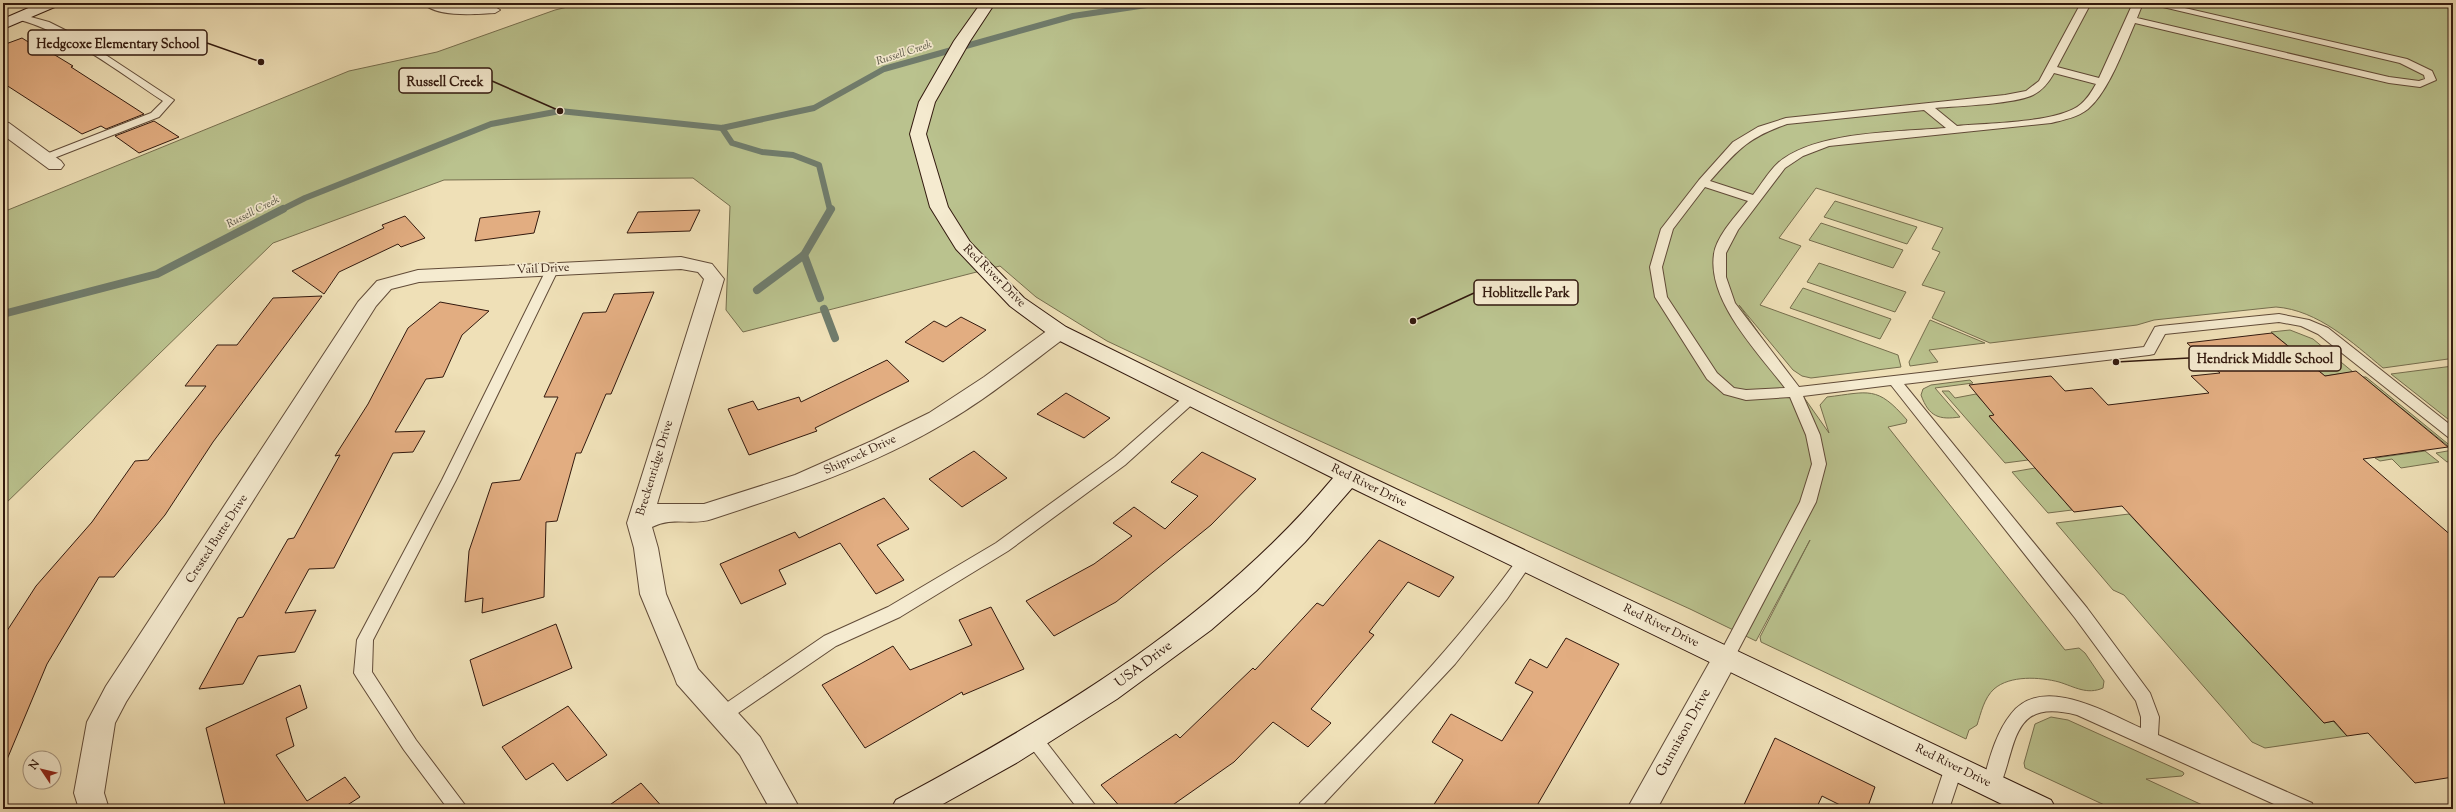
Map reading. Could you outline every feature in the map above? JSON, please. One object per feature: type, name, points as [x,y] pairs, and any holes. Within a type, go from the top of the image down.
[{"type":"street","points":[[8,22],[52,3]]},
{"type":"street","name":"Red River Drive","points":[[988,3],[926,102],[918,134],[938,207],[963,245],[1018,302],[1059,332],[1348,476],[2041,809]]},
{"type":"street","points":[[3,128],[50,162]]},
{"type":"street","name":"Vail Drive","points":[[384,285],[418,276],[553,268],[681,263],[703,266]]},
{"type":"street","name":"Breckenridge Drive","points":[[703,266],[712,272],[714,279],[639,523],[646,548],[653,594],[687,676],[750,746],[785,809]]},
{"type":"street","name":"Crested Butte Drive","points":[[94,809],[89,793],[102,722],[116,694],[368,302],[384,285]]},
{"type":"street","name":"Shiprock Drive","points":[[639,523],[660,512],[704,513],[803,481],[882,446],[937,418],[992,382],[1059,332]]},
{"type":"street","name":"USA Drive","points":[[906,809],[994,763],[1097,701],[1207,619],[1288,544],[1348,476]]},
{"type":"street","name":"Gunnison Drive","points":[[1642,809],[1726,657]]},
{"type":"lane","points":[[428,3],[436,7],[458,11],[495,10]]},
{"type":"lane","points":[[2086,3],[2052,69],[2043,83],[2029,93],[2005,98],[1812,117],[1786,121],[1762,129],[1737,144],[1703,182],[1667,229],[1656,266],[1661,297],[1712,376],[1729,391],[1746,395],[1794,392],[2149,351],[2160,330],[2279,318],[2304,323],[2324,331],[2341,342],[2453,434]]},
{"type":"lane","points":[[1726,657],[1808,502],[1819,464],[1813,435],[1794,392],[1729,304],[1720,277],[1720,253],[1732,230],[1781,166],[1799,154],[1827,143],[2051,120],[2070,115],[2086,105],[2097,91],[2138,3]]},
{"type":"lane","points":[[2131,19],[2389,80],[2420,84],[2431,80],[2428,72],[2404,61],[2151,3]]},
{"type":"lane","points":[[8,22],[46,24],[74,38],[169,100],[155,114],[50,162]]},
{"type":"lane","points":[[2052,69],[2101,82]]},
{"type":"lane","points":[[1926,106],[1954,129]]},
{"type":"lane","points":[[1703,182],[1755,199]]},
{"type":"lane","points":[[459,809],[410,745],[363,673],[365,640],[449,480],[553,268]]},
{"type":"lane","points":[[1894,380],[2081,613],[2144,698],[2150,717],[2149,740]]},
{"type":"lane","points":[[722,715],[830,641],[894,612],[1002,547],[1120,461],[1192,397]]},
{"type":"lane","points":[[1307,809],[1410,703],[1496,604],[1525,561]]},
{"type":"lane","points":[[1991,785],[2011,725],[2026,708],[2052,703],[2080,709],[2305,809]]},
{"type":"lane","points":[[1034,739],[1089,809]]},
{"type":"lane","points":[[1940,809],[1954,767]]},
{"type":"green space","points":[[584,3],[2453,3],[2453,363],[2448,359],[2383,368],[2360,348],[2334,329],[2320,321],[2291,309],[2276,307],[2154,320],[2137,325],[1990,343],[1932,318],[1945,292],[1922,285],[1940,252],[1932,249],[1943,228],[1816,188],[1779,238],[1801,246],[1760,305],[1898,355],[1901,367],[1811,378],[1802,376],[1793,370],[1739,305],[1829,433],[1820,405],[1827,397],[1863,393],[1872,394],[1880,396],[1897,409],[1907,420],[1906,423],[1888,427],[2065,650],[2079,648],[2085,653],[2104,681],[2103,688],[2092,691],[2081,690],[2059,682],[2043,679],[2025,678],[2008,681],[1994,689],[1988,697],[1983,706],[1977,725],[1969,730],[1966,739],[1761,642],[1760,637],[1810,540],[1756,641],[1690,609],[1287,426],[1107,341],[1036,297],[1000,266],[743,332],[726,310],[730,206],[693,178],[444,180],[273,243],[3,506],[3,212],[349,71],[437,52],[555,10]]},
{"type":"green space","points":[[1835,201],[1917,227],[1907,244],[1824,217]]},
{"type":"green space","points":[[1821,223],[1903,250],[1893,268],[1809,240]]},
{"type":"green space","points":[[1819,263],[1906,292],[1895,312],[1807,282]]},
{"type":"green space","points":[[1803,288],[1891,319],[1880,339],[1790,308]]},
{"type":"green space","points":[[1930,320],[1985,343],[1929,350],[1938,362],[1910,366],[1909,362]]},
{"type":"green space","points":[[2290,330],[2313,339],[2353,372],[2325,376],[2271,332]]},
{"type":"green space","points":[[2453,366],[2453,423],[2391,374]]},
{"type":"green space","points":[[2363,377],[2366,377],[2453,448],[2453,450]]},
{"type":"green space","points":[[1970,380],[1973,383],[1935,388],[1960,417],[1946,418],[1936,415],[1928,408],[1921,395],[1923,389],[1931,385]]},
{"type":"green space","points":[[1942,391],[1949,391],[1955,398],[1976,394],[1995,415],[1989,416],[2028,460],[2005,463]]},
{"type":"green space","points":[[2453,450],[2453,461],[2447,462],[2436,453]]},
{"type":"green space","points":[[2425,451],[2439,462],[2401,468],[2392,459],[2380,461],[2375,458]]},
{"type":"green space","points":[[2035,468],[2072,510],[2048,513],[2012,472]]},
{"type":"green space","points":[[2129,514],[2324,723],[2333,721],[2347,736],[2265,748],[2252,742],[2124,595],[2113,590],[2056,523]]},
{"type":"green space","points":[[2051,717],[2068,720],[2183,772],[2184,774],[2182,776],[2146,779],[2211,809],[2113,809],[2025,768],[2024,763],[2035,724]]},
{"type":"building","points":[[22,38],[41,50],[45,49],[73,66],[71,67],[144,114],[106,129],[101,126],[82,134],[3,83],[3,45]]},
{"type":"building","points":[[154,121],[179,137],[139,153],[115,136]]},
{"type":"building","points":[[700,210],[690,231],[627,233],[638,212]]},
{"type":"building","points":[[540,211],[534,233],[475,241],[480,218]]},
{"type":"building","points":[[405,216],[425,238],[401,247],[398,244],[339,272],[324,294],[292,271],[384,228],[382,225]]},
{"type":"building","points":[[654,292],[611,394],[606,394],[581,453],[576,453],[557,521],[546,522],[544,597],[482,613],[483,598],[465,602],[469,551],[492,483],[520,480],[558,397],[544,397],[583,313],[606,312],[614,294]]},
{"type":"building","points":[[322,296],[213,442],[165,515],[114,577],[99,577],[47,664],[3,769],[3,637],[36,586],[92,522],[135,461],[148,460],[206,386],[185,386],[217,345],[237,345],[273,298]]},
{"type":"building","points":[[440,302],[489,311],[462,335],[443,377],[426,379],[395,432],[425,431],[413,452],[393,453],[334,568],[309,569],[285,613],[316,610],[295,652],[258,656],[243,684],[199,689],[238,618],[243,617],[288,539],[294,538],[340,455],[335,456],[368,404],[408,328]]},
{"type":"building","points":[[961,317],[986,330],[943,362],[905,342],[934,321],[946,327]]},
{"type":"building","points":[[2272,333],[2325,376],[2356,371],[2448,447],[2363,459],[2453,537],[2453,777],[2415,783],[2368,733],[2347,736],[2334,721],[2324,723],[2122,506],[2074,512],[1989,416],[1994,415],[1969,385],[2051,376],[2065,391],[2092,388],[2108,405],[2209,393],[2191,376],[2220,373],[2187,343]]},
{"type":"building","points":[[887,360],[909,381],[815,428],[817,431],[749,455],[728,409],[753,401],[758,410],[799,397],[801,402]]},
{"type":"building","points":[[1066,393],[1110,418],[1084,438],[1037,414]]},
{"type":"building","points":[[974,451],[1007,478],[962,507],[929,479]]},
{"type":"building","points":[[1202,452],[1256,479],[1211,525],[1116,602],[1054,636],[1026,601],[1094,564],[1132,536],[1113,523],[1134,507],[1165,529],[1198,496],[1171,482]]},
{"type":"building","points":[[884,498],[909,529],[877,545],[904,580],[876,594],[840,543],[779,570],[786,584],[741,604],[720,564],[795,532],[799,538]]},
{"type":"building","points":[[1379,540],[1454,577],[1439,597],[1408,582],[1369,632],[1374,635],[1311,709],[1331,723],[1308,747],[1273,722],[1234,762],[1167,809],[1122,809],[1101,785],[1176,734],[1180,738],[1253,668],[1255,670],[1317,603],[1323,606]]},
{"type":"building","points":[[991,607],[1024,669],[963,695],[962,692],[865,748],[822,685],[893,646],[910,670],[972,645],[959,620]]},
{"type":"building","points":[[556,624],[572,668],[483,706],[470,660]]},
{"type":"building","points":[[1566,638],[1619,664],[1535,809],[1431,809],[1463,760],[1432,742],[1451,714],[1502,741],[1533,692],[1515,683],[1530,659],[1547,668]]},
{"type":"building","points":[[300,685],[307,708],[286,718],[294,746],[276,755],[307,801],[345,777],[360,797],[341,809],[226,809],[206,728]]},
{"type":"building","points":[[568,706],[607,755],[567,781],[553,763],[526,780],[502,747]]},
{"type":"building","points":[[1775,738],[1875,787],[1867,809],[1848,809],[1822,796],[1816,809],[1742,809]]},
{"type":"building","points":[[641,783],[664,809],[604,809]]},
{"type":"waterway","name":"Russell Creek","points":[[722,128],[814,108],[884,69],[1073,16],[1160,3]]},
{"type":"waterway","name":"Russell Creek","points":[[283,209],[305,198],[491,124],[560,111],[722,128]]},
{"type":"waterway","points":[[722,128],[732,143],[762,152],[793,155],[819,165],[830,210]]},
{"type":"waterway","name":"Russell Creek","points":[[3,314],[157,274],[283,209]]},
{"type":"waterway","points":[[804,255],[831,209]]},
{"type":"waterway","points":[[757,290],[804,255]]},
{"type":"waterway","points":[[804,255],[820,298]]},
{"type":"waterway","points":[[824,309],[835,338]]},
{"type":"place","name":"Hedgcoxe Elementary School","points":[[261,62]]},
{"type":"place","name":"Russell Creek","points":[[560,111]]},
{"type":"place","name":"Hoblitzelle Park","points":[[1413,321]]},
{"type":"place","name":"Hendrick Middle School","points":[[2116,362]]}]
